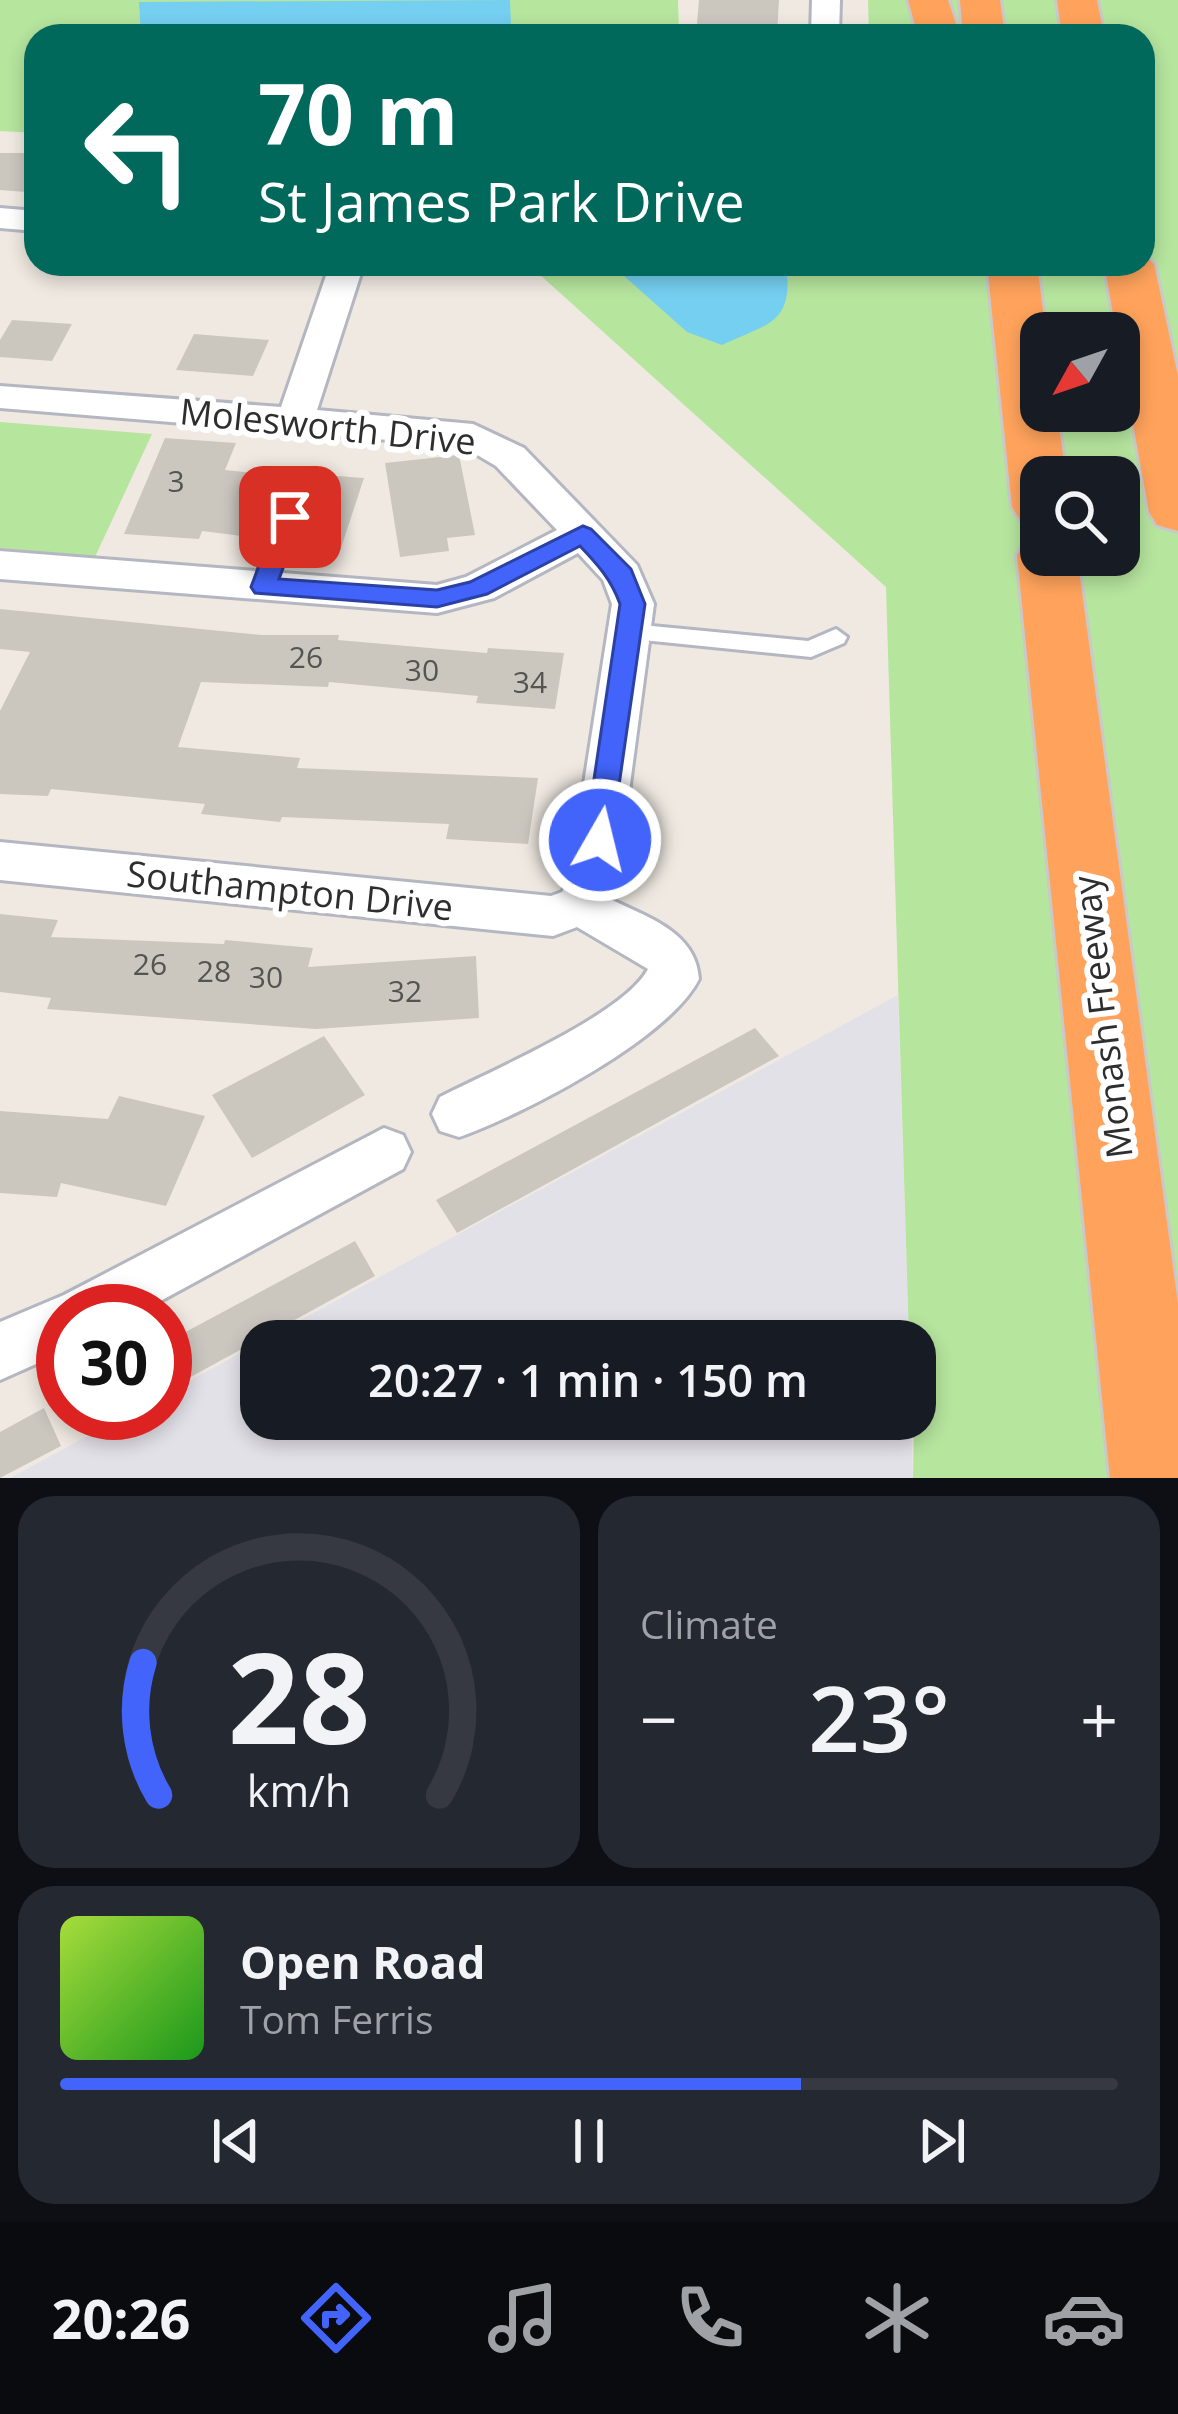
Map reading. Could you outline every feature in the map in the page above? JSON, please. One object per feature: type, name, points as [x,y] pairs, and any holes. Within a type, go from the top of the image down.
[{"type":"highway","points":[[1013,276],[1035,456]]},
{"type":"highway","points":[[1131,276],[1178,512]]},
{"type":"highway","name":"Monash Freeway","points":[[1049,576],[1156,1478]]},
{"type":"street","points":[[295,420],[343,276]]},
{"type":"street","name":"Molesworth Drive","points":[[0,397],[473,436],[510,457],[622,575],[633,604],[593,882],[579,906]]},
{"type":"street","points":[[0,565],[412,599],[456,596],[583,534]]},
{"type":"street","name":"Southampton Drive","points":[[0,861],[553,916],[579,906]]},
{"type":"street","points":[[458,1114],[631,1018],[659,999],[674,979],[673,961],[656,944],[579,906]]},
{"type":"street","points":[[136,1284],[384,1151]]},
{"type":"street","points":[[0,1352],[36,1335]]},
{"type":"lane","points":[[263,587],[302,482]]},
{"type":"lane","points":[[631,632],[811,649],[836,637]]},
{"type":"shaded area","points":[[898,995],[908,1320],[301,1320]]},
{"type":"shaded area","points":[[240,1353],[240,1440],[912,1440],[913,1478],[10,1478],[80,1440],[192,1440],[192,1379]]},
{"type":"green space","points":[[0,0],[678,0],[679,24],[24,24],[24,132],[0,131]]},
{"type":"green space","points":[[868,0],[1178,0],[1178,1478],[913,1478],[914,1440],[936,1440],[936,1320],[908,1320],[886,587],[541,276],[1155,276],[1155,24],[869,24]]},
{"type":"green space","points":[[0,422],[152,434],[95,557],[0,548]]},
{"type":"water","points":[[510,0],[511,24],[140,24],[139,2]]},
{"type":"water","points":[[624,276],[787,276],[782,310],[765,326],[722,345],[687,332]]},
{"type":"building","points":[[699,0],[779,0],[778,24],[697,24]]},
{"type":"building","points":[[0,153],[24,153],[24,192],[0,190]]},
{"type":"building","points":[[12,320],[72,324],[52,361],[0,357],[0,340]]},
{"type":"building","points":[[194,334],[269,340],[253,376],[176,370]]},
{"type":"building","points":[[165,438],[236,443],[225,470],[291,477],[265,539],[202,531],[199,539],[124,534]]},
{"type":"building","points":[[459,455],[475,535],[447,538],[449,551],[400,557],[385,463]]},
{"type":"building","points":[[324,475],[364,478],[340,551],[295,543],[316,480],[322,481]]},
{"type":"building","points":[[0,609],[262,635],[339,635],[338,640],[487,653],[488,648],[564,653],[555,709],[476,703],[478,696],[329,682],[328,687],[201,682],[178,747],[300,758],[297,768],[538,778],[528,844],[446,839],[449,824],[282,817],[280,822],[201,814],[205,804],[51,789],[48,796],[0,794],[0,711],[30,652],[0,649]]},
{"type":"building","points":[[0,914],[58,920],[51,937],[224,944],[225,940],[313,948],[308,967],[476,956],[479,1018],[316,1029],[47,1009],[51,998],[0,992]]},
{"type":"building","points":[[755,1028],[779,1056],[457,1233],[436,1200]]},
{"type":"building","points":[[324,1036],[365,1095],[252,1158],[212,1095]]},
{"type":"building","points":[[119,1096],[205,1116],[166,1206],[61,1183],[57,1197],[0,1193],[0,1111],[108,1119]]},
{"type":"building","points":[[355,1241],[375,1276],[295,1320],[240,1320],[240,1350],[192,1376],[192,1329]]},
{"type":"building","points":[[36,1412],[36,1440],[58,1440],[61,1446],[0,1478],[0,1432]]},
{"type":"route","points":[[290,517],[263,587],[412,599],[456,596],[583,534],[622,575],[633,604],[600,840]]}]
